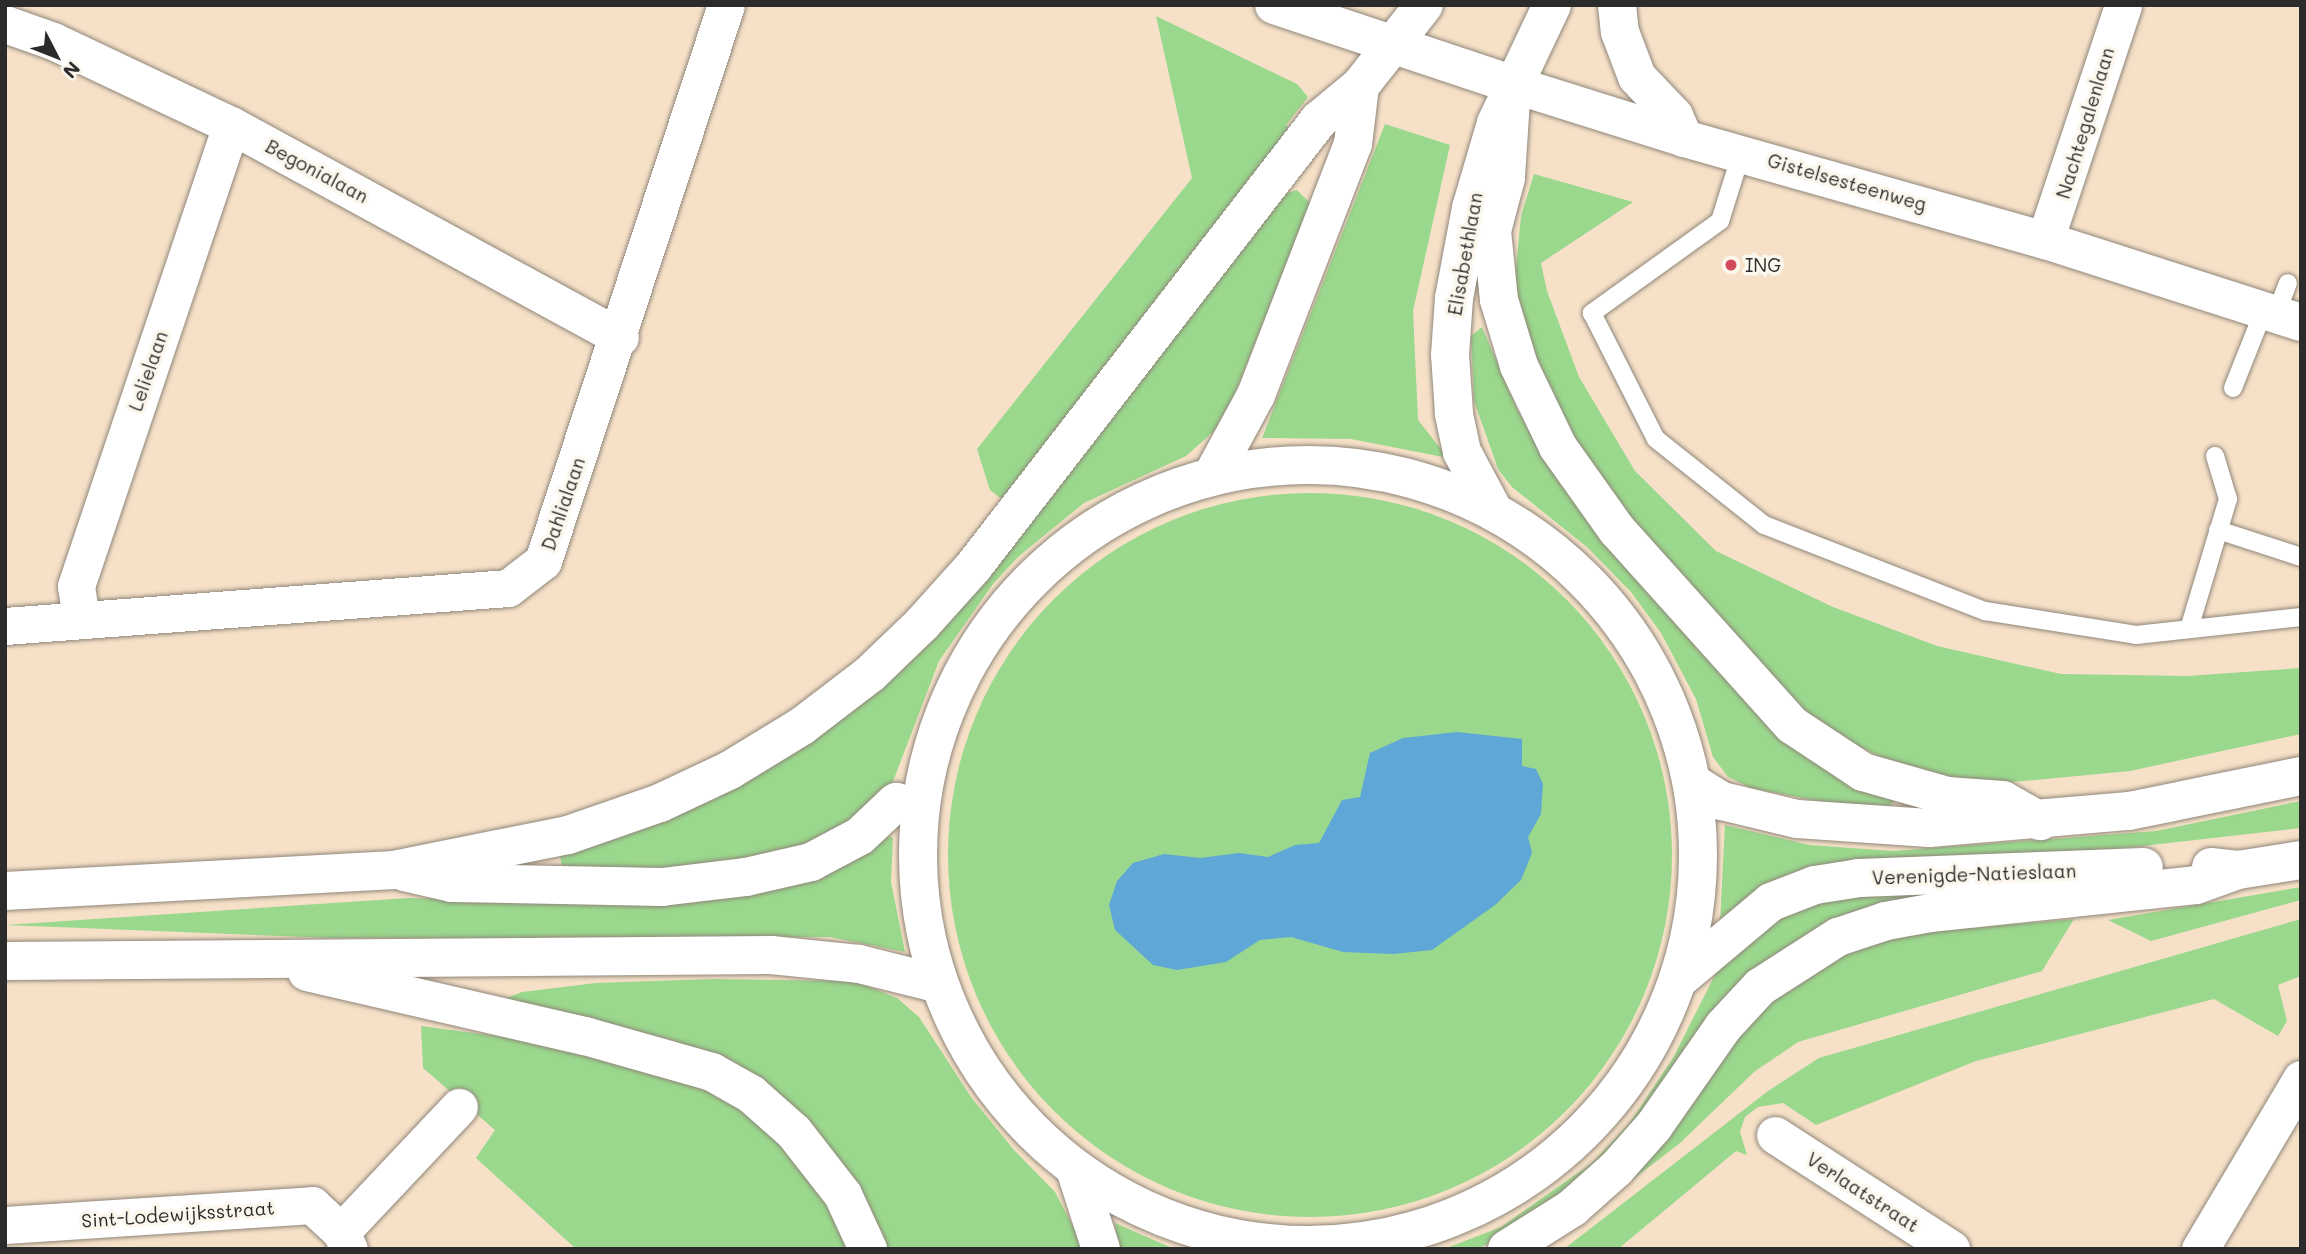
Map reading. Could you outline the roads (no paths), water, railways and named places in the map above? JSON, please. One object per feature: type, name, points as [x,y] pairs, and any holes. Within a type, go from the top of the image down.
[{"type":"main road","name":"Gistelsesteenweg","points":[[1274,5],[1512,84]]},
{"type":"main road","points":[[5,891],[394,870],[568,835],[660,803],[730,770],[802,726],[870,674],[974,566],[1319,120],[1360,86],[1424,5]]},
{"type":"main road","name":"Elisabethlaan","points":[[1493,510],[1462,452],[1450,355],[1454,298],[1471,208],[1512,84],[1552,5]]},
{"type":"main road","points":[[1617,5],[1620,32],[1637,77],[1674,116],[1684,138]]},
{"type":"main road","points":[[1512,84],[1506,178],[1492,231],[1499,300],[1519,366],[1558,447],[1617,530],[1792,725],[1863,772],[1947,796],[2003,800],[2040,821]]},
{"type":"main road","points":[[1212,476],[1256,395],[1349,157],[1360,86]]},
{"type":"main road","points":[[1283,465],[1356,467],[1426,482],[1493,510],[1552,548],[1611,607],[1643,652],[1674,715],[1693,783],[1699,849],[1695,902],[1678,980],[1642,1058],[1589,1126],[1523,1181],[1446,1220],[1364,1242],[1276,1247],[1206,1232],[1160,1215],[1075,1169],[1018,1117],[972,1055],[939,984],[921,910],[918,834],[930,758],[959,680],[1004,610],[1063,551],[1133,505],[1212,476],[1283,465]]},
{"type":"main road","points":[[394,870],[465,883],[662,887],[746,877],[811,862],[860,836],[896,802],[930,758]]},
{"type":"main road","points":[[1693,783],[1722,801],[1797,819],[1929,828],[2040,821],[2129,811],[2301,776]]},
{"type":"main road","name":"Verenigde-Natieslaan","points":[[1678,980],[1771,902],[1815,885],[1859,878],[2193,865],[2238,870],[2301,860]]},
{"type":"main road","points":[[1507,1249],[1572,1208],[1616,1169],[1654,1126],[1723,1027],[1760,988],[1838,937],[1886,920],[1930,913],[2196,886],[2238,870]]},
{"type":"main road","points":[[5,961],[771,954],[859,964],[939,984]]},
{"type":"main road","points":[[251,959],[585,1036],[712,1072],[751,1094],[794,1132],[843,1195],[869,1249]]},
{"type":"main road","points":[[1075,1169],[1101,1249]]},
{"type":"street","name":"Dahlialaan","points":[[5,626],[80,618],[508,588],[543,561],[620,337],[726,5]]},
{"type":"street","name":"Nachtegalenlaan","points":[[2045,240],[2123,5]]},
{"type":"street","name":"Begonialaan","points":[[5,24],[52,41],[231,125],[620,337]]},
{"type":"street","name":"Gistelsesteenweg","points":[[1512,84],[1684,138],[1742,152],[2282,307]]},
{"type":"street","name":"Lelielaan","points":[[80,618],[76,586],[231,125]]},
{"type":"street","points":[[2200,1249],[2301,1079]]},
{"type":"street","points":[[345,1241],[459,1107]]},
{"type":"street","name":"Verlaatstraat","points":[[1775,1135],[1951,1249]]},
{"type":"street","name":"Sint-Lodewijksstraat","points":[[5,1225],[312,1205],[345,1241]]},
{"type":"lane","points":[[1742,152],[1720,221],[1592,313],[1656,439],[1764,525],[1985,611],[2136,635],[2301,617]]},
{"type":"lane","points":[[2234,388],[2282,307]]},
{"type":"lane","points":[[2189,629],[2228,499],[2215,456]]},
{"type":"lane","points":[[2218,530],[2301,557]]},
{"type":"water","points":[[1457,732],[1522,739],[1522,766],[1536,769],[1543,784],[1541,814],[1528,837],[1532,853],[1521,880],[1495,905],[1432,950],[1393,954],[1343,952],[1291,937],[1260,940],[1226,962],[1177,970],[1153,965],[1115,930],[1109,905],[1117,881],[1133,863],[1164,854],[1200,858],[1239,853],[1268,857],[1295,845],[1319,843],[1342,800],[1360,797],[1370,753],[1403,738]]},
{"type":"place","name":"ING","points":[[1731,265]]}]
